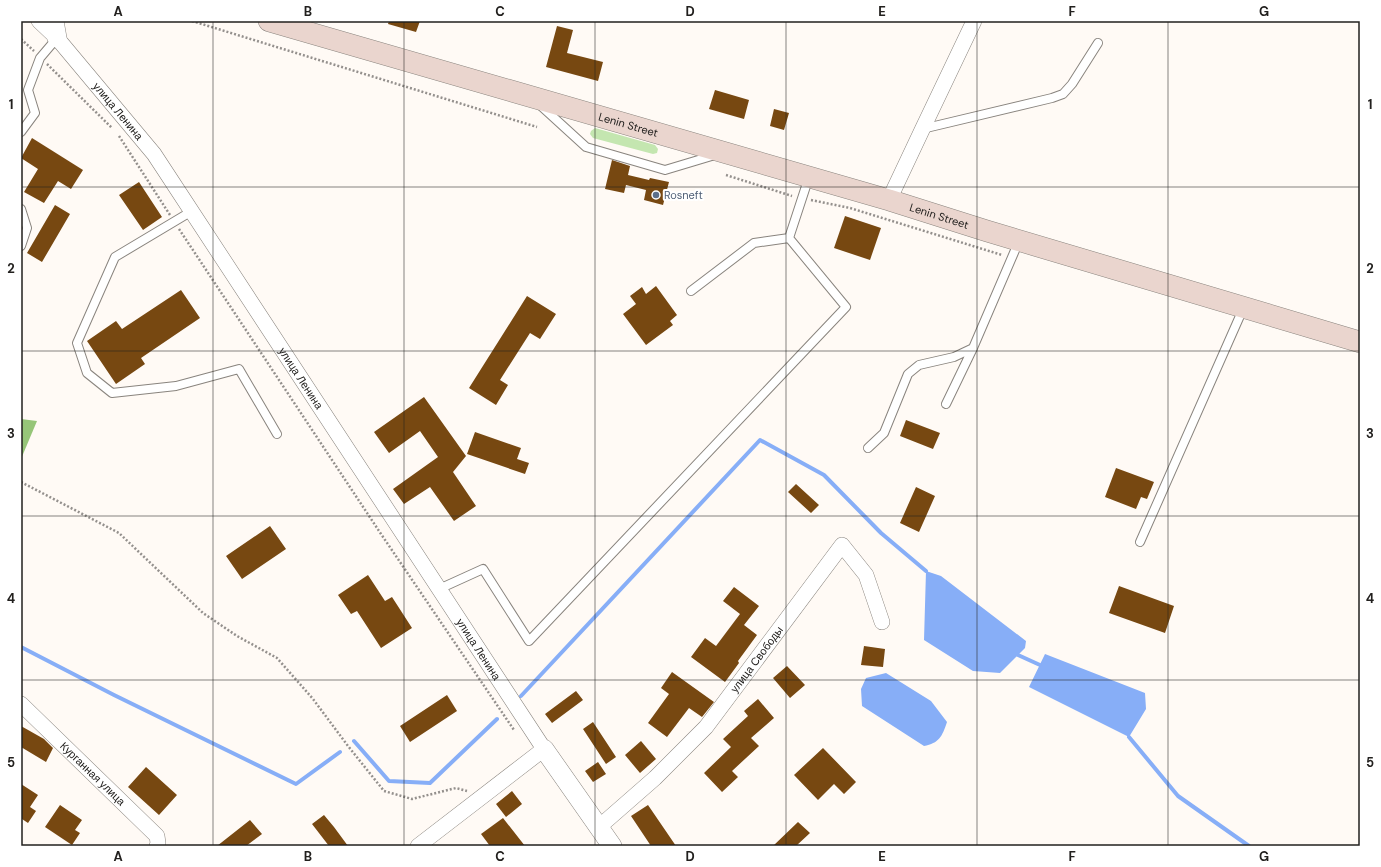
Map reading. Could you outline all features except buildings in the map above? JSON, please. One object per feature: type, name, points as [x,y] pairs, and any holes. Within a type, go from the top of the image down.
[{"type":"main road","name":"Lenin Street","points":[[269,21],[889,200],[987,231],[1015,249],[1243,308],[1360,342]]},
{"type":"street","name":"улица Ленина","points":[[39,21],[56,29],[154,154],[544,749]]},
{"type":"street","points":[[889,200],[974,21]]},
{"type":"street","name":"улица Свободы","points":[[599,827],[655,778],[706,727],[842,545],[866,575],[882,622]]},
{"type":"street","name":"Курганная улица","points":[[21,704],[157,836],[157,846]]},
{"type":"street","points":[[418,846],[544,749],[612,846]]},
{"type":"lane","points":[[21,132],[35,113],[28,90],[40,58],[56,29]]},
{"type":"lane","points":[[922,130],[1063,94],[1072,84],[1098,43]]},
{"type":"lane","points":[[531,96],[586,147],[665,170],[724,152]]},
{"type":"lane","points":[[789,238],[809,177]]},
{"type":"lane","points":[[21,209],[27,228],[21,246]]},
{"type":"lane","points":[[192,211],[114,257],[77,343],[87,373],[112,393],[176,386],[239,369],[277,434]]},
{"type":"lane","points":[[691,291],[754,243],[789,238]]},
{"type":"lane","points":[[439,589],[483,569],[529,642],[846,306],[789,238]]},
{"type":"lane","points":[[946,404],[973,348],[1015,249]]},
{"type":"lane","points":[[1140,542],[1243,308]]},
{"type":"lane","points":[[868,448],[884,433],[908,374],[919,365],[954,357],[973,348]]},
{"type":"path","points":[[192,21],[537,127]]},
{"type":"path","points":[[21,39],[117,132],[174,222],[514,732]]},
{"type":"path","points":[[726,175],[802,199],[850,208],[1015,249]]},
{"type":"path","points":[[21,482],[119,534],[203,613],[237,636],[277,658],[313,699],[348,746],[384,790],[412,799],[456,788],[482,797]]},
{"type":"green space","points":[[595,128],[655,145],[658,149],[657,153],[653,154],[593,138],[590,134]]},
{"type":"green space","points":[[21,419],[37,421],[21,459]]},
{"type":"water","points":[[926,571],[941,576],[1026,641],[1025,648],[1000,673],[973,671],[924,640]]},
{"type":"water","points":[[1045,654],[1145,693],[1146,709],[1129,737],[1029,687]]},
{"type":"water","points":[[886,673],[931,701],[947,722],[937,741],[924,746],[862,706],[861,689],[866,678]]},
{"type":"waterway","points":[[521,696],[760,440],[824,475],[881,533],[926,571]]},
{"type":"waterway","points":[[21,647],[114,695],[296,784],[340,752]]},
{"type":"waterway","points":[[1018,655],[1040,665]]},
{"type":"waterway","points":[[354,741],[389,781],[430,783],[497,719]]},
{"type":"waterway","points":[[1129,737],[1178,796],[1249,846]]},
{"type":"place","name":"Rosneft","points":[[656,195]]}]
